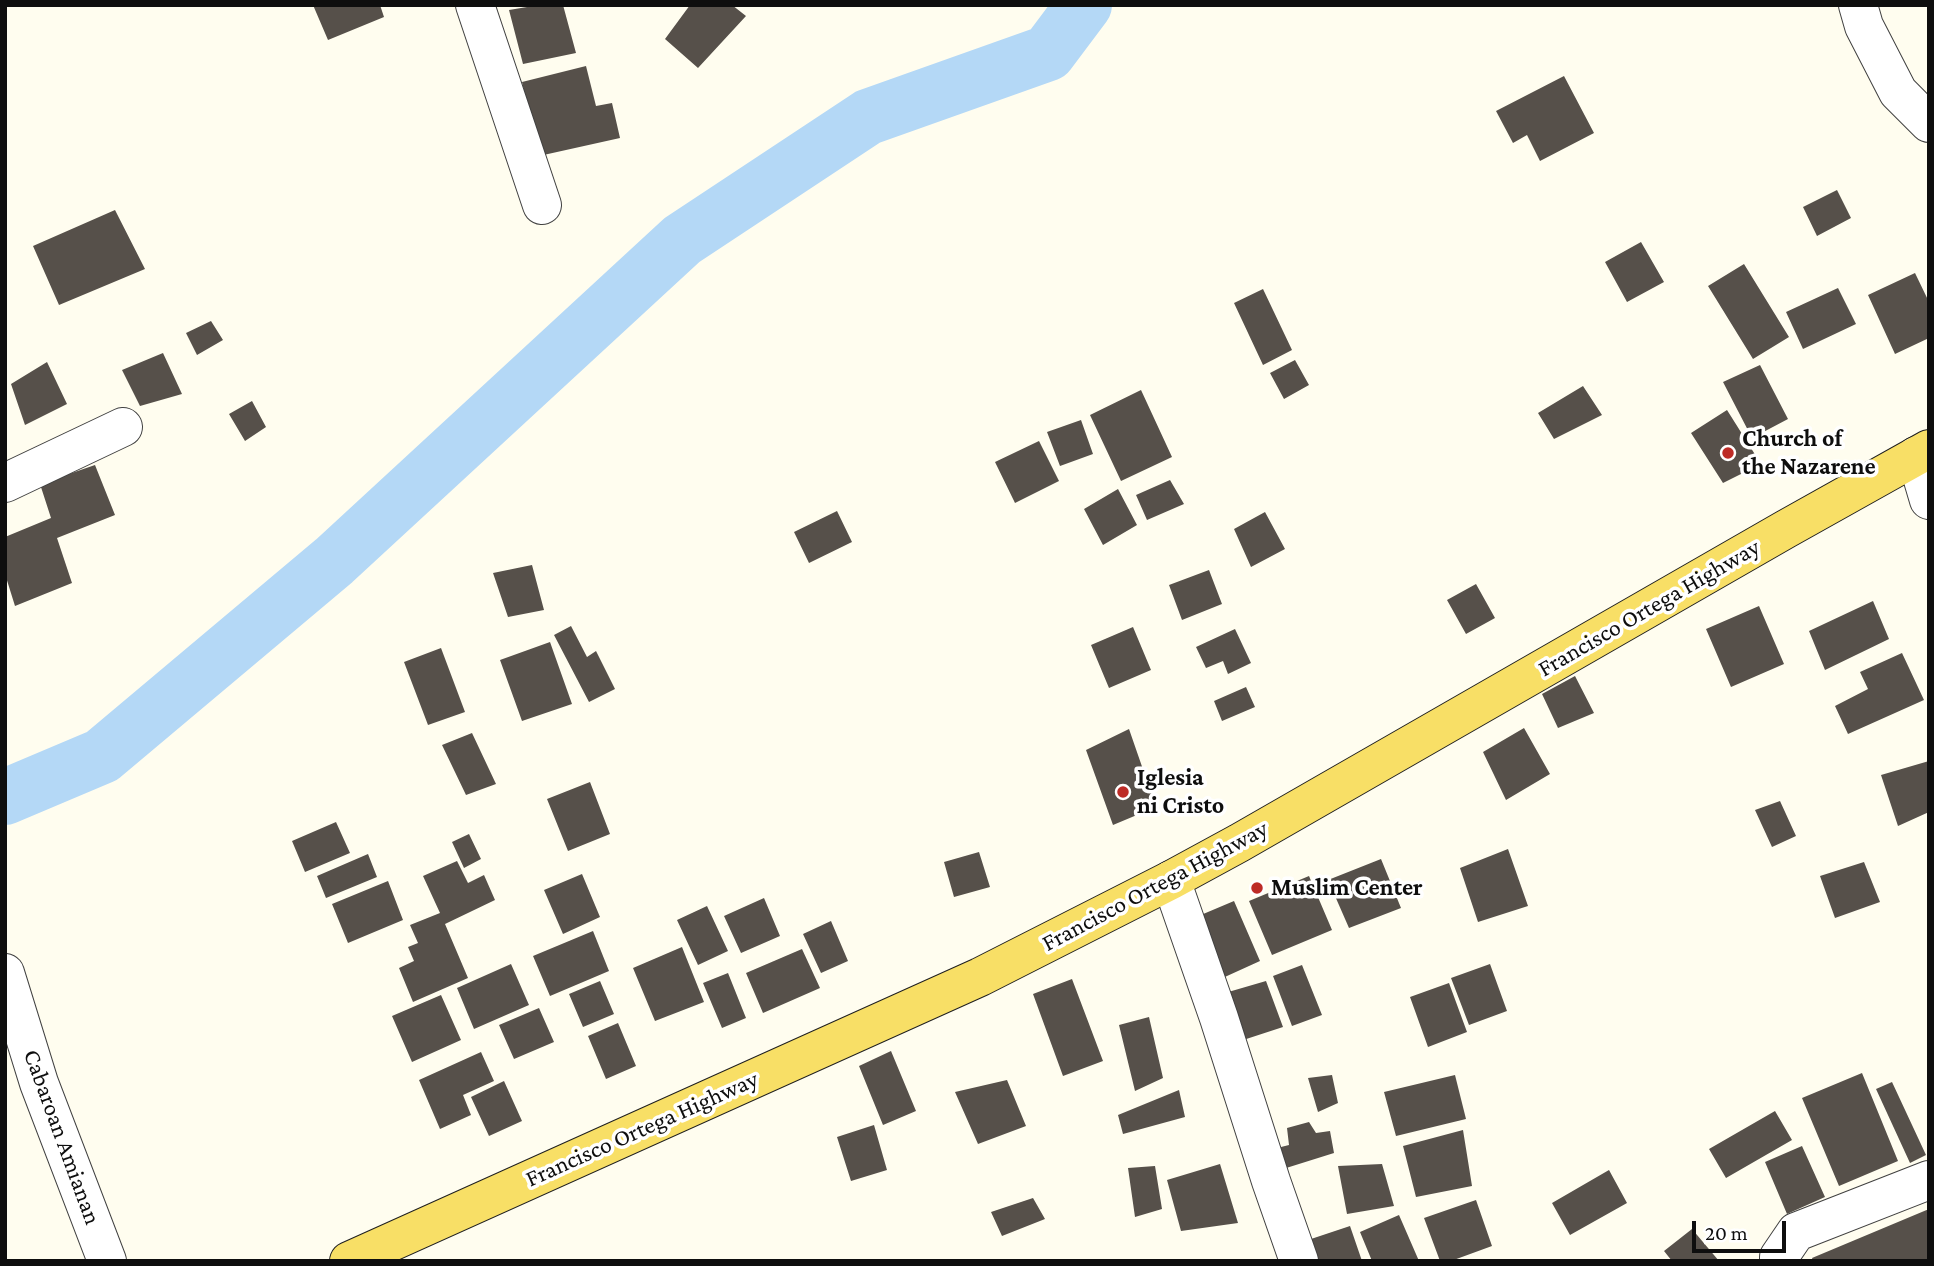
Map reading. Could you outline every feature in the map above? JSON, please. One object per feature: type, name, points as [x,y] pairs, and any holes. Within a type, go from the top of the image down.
[{"type":"main road","name":"Francisco Ortega Highway","points":[[349,1261],[980,977],[1171,880],[1923,452]]},
{"type":"street","points":[[475,5],[542,205]]},
{"type":"street","points":[[1858,5],[1864,26],[1898,92],[1929,123]]},
{"type":"street","points":[[5,483],[123,427]]},
{"type":"street","points":[[1923,452],[1929,500]]},
{"type":"street","points":[[1171,880],[1299,1261]]},
{"type":"street","name":"Cabaroan Amianan","points":[[5,973],[39,1083],[107,1261]]},
{"type":"street","points":[[1779,1261],[1796,1232],[1929,1180]]},
{"type":"building","points":[[313,5],[380,5],[384,17],[328,40]]},
{"type":"building","points":[[539,5],[563,5],[576,53],[523,64],[509,10]]},
{"type":"building","points":[[690,5],[732,5],[746,16],[698,68],[665,39]]},
{"type":"building","points":[[586,66],[596,106],[612,103],[620,138],[539,156],[522,82]]},
{"type":"building","points":[[1564,76],[1594,133],[1540,161],[1527,135],[1513,143],[1496,111]]},
{"type":"building","points":[[1837,190],[1851,218],[1817,236],[1803,207]]},
{"type":"building","points":[[115,210],[145,269],[59,305],[33,246]]},
{"type":"building","points":[[1641,242],[1664,282],[1627,302],[1605,262]]},
{"type":"building","points":[[1744,264],[1789,337],[1753,359],[1708,286]]},
{"type":"building","points":[[1915,273],[1929,302],[1929,338],[1895,354],[1868,295]]},
{"type":"building","points":[[1838,288],[1856,324],[1803,349],[1786,312]]},
{"type":"building","points":[[1263,289],[1292,350],[1263,365],[1234,303]]},
{"type":"building","points":[[211,321],[223,340],[197,355],[186,333]]},
{"type":"building","points":[[163,353],[182,394],[140,406],[122,370]]},
{"type":"building","points":[[1295,360],[1309,385],[1284,399],[1270,373]]},
{"type":"building","points":[[47,362],[67,404],[25,425],[11,384]]},
{"type":"building","points":[[1760,365],[1788,419],[1752,438],[1723,382]]},
{"type":"building","points":[[1583,386],[1602,415],[1554,439],[1538,413]]},
{"type":"building","points":[[1141,390],[1172,457],[1121,481],[1090,415]]},
{"type":"building","points":[[252,401],[266,427],[245,441],[229,414]]},
{"type":"building","points":[[1727,410],[1761,464],[1723,483],[1691,433]]},
{"type":"building","points":[[1081,420],[1093,454],[1060,466],[1047,432]]},
{"type":"building","points":[[1039,441],[1059,481],[1015,503],[995,462]]},
{"type":"building","points":[[95,465],[115,515],[57,538],[72,583],[15,606],[5,574],[5,537],[51,518],[40,484]]},
{"type":"building","points":[[1170,480],[1184,504],[1147,520],[1136,495]]},
{"type":"building","points":[[1118,489],[1137,525],[1103,545],[1084,509]]},
{"type":"building","points":[[837,511],[852,542],[809,563],[794,532]]},
{"type":"building","points":[[1265,512],[1285,549],[1251,567],[1234,529]]},
{"type":"building","points":[[532,565],[544,610],[508,617],[493,573]]},
{"type":"building","points":[[1209,570],[1222,604],[1182,620],[1169,585]]},
{"type":"building","points":[[1476,584],[1495,618],[1466,634],[1447,600]]},
{"type":"building","points":[[1873,601],[1889,639],[1825,670],[1809,631]]},
{"type":"building","points":[[1759,606],[1784,664],[1731,687],[1706,629]]},
{"type":"building","points":[[571,626],[587,657],[596,651],[615,689],[589,702],[554,635]]},
{"type":"building","points":[[1133,627],[1151,670],[1109,688],[1091,645]]},
{"type":"building","points":[[1235,629],[1251,663],[1228,674],[1223,661],[1206,668],[1196,647]]},
{"type":"building","points":[[550,642],[572,704],[522,721],[500,660]]},
{"type":"building","points":[[441,648],[465,712],[428,725],[404,662]]},
{"type":"building","points":[[1902,653],[1924,700],[1848,734],[1835,706],[1868,689],[1860,672]]},
{"type":"building","points":[[1575,676],[1594,713],[1558,728],[1542,694]]},
{"type":"building","points":[[1246,687],[1255,707],[1222,721],[1214,701]]},
{"type":"building","points":[[1524,728],[1550,774],[1506,800],[1483,752]]},
{"type":"building","points":[[1129,729],[1156,807],[1113,825],[1086,750]]},
{"type":"building","points":[[472,733],[496,784],[466,795],[442,745]]},
{"type":"building","points":[[1929,761],[1929,812],[1898,826],[1881,775]]},
{"type":"building","points":[[590,782],[610,834],[568,851],[547,799]]},
{"type":"building","points":[[1780,801],[1796,836],[1772,847],[1755,810]]},
{"type":"building","points":[[336,822],[350,853],[305,872],[292,841]]},
{"type":"building","points":[[469,834],[481,859],[464,868],[452,842]]},
{"type":"building","points":[[1508,849],[1528,906],[1478,922],[1460,868]]},
{"type":"building","points":[[979,852],[990,887],[954,897],[944,862]]},
{"type":"building","points":[[368,854],[377,877],[326,898],[317,876]]},
{"type":"building","points":[[1381,859],[1401,908],[1349,928],[1328,880]]},
{"type":"building","points":[[457,861],[468,883],[484,875],[495,900],[445,924],[468,978],[413,1002],[399,968],[414,961],[408,947],[418,943],[410,925],[440,913],[423,876]]},
{"type":"building","points":[[1864,862],[1880,902],[1835,918],[1820,876]]},
{"type":"building","points":[[582,874],[600,917],[563,934],[544,890]]},
{"type":"building","points":[[1309,876],[1332,930],[1272,955],[1249,901]]},
{"type":"building","points":[[388,881],[403,920],[348,943],[332,904]]},
{"type":"building","points":[[764,898],[780,936],[741,953],[724,916]]},
{"type":"building","points":[[1234,901],[1260,961],[1216,981],[1189,920]]},
{"type":"building","points":[[707,906],[728,951],[698,965],[677,920]]},
{"type":"building","points":[[831,921],[848,961],[821,973],[803,934]]},
{"type":"building","points":[[593,931],[609,971],[550,996],[533,956]]},
{"type":"building","points":[[682,947],[704,1002],[655,1021],[633,968]]},
{"type":"building","points":[[802,949],[820,988],[763,1013],[746,973]]},
{"type":"building","points":[[511,964],[529,1005],[474,1029],[457,988]]},
{"type":"building","points":[[1490,964],[1507,1011],[1469,1025],[1451,978]]},
{"type":"building","points":[[1302,965],[1322,1015],[1292,1026],[1273,976]]},
{"type":"building","points":[[728,973],[746,1018],[722,1028],[703,983]]},
{"type":"building","points":[[1072,979],[1103,1061],[1063,1076],[1033,994]]},
{"type":"building","points":[[600,981],[614,1014],[583,1027],[569,994]]},
{"type":"building","points":[[1266,981],[1283,1027],[1234,1043],[1218,995]]},
{"type":"building","points":[[1449,983],[1467,1032],[1428,1047],[1410,997]]},
{"type":"building","points":[[441,995],[461,1040],[412,1062],[392,1016]]},
{"type":"building","points":[[539,1008],[554,1042],[514,1059],[499,1025]]},
{"type":"building","points":[[1149,1017],[1163,1078],[1135,1091],[1119,1025]]},
{"type":"building","points":[[618,1023],[636,1066],[606,1079],[588,1036]]},
{"type":"building","points":[[891,1051],[916,1111],[883,1125],[859,1066]]},
{"type":"building","points":[[481,1052],[494,1081],[463,1095],[471,1115],[440,1129],[419,1080]]},
{"type":"building","points":[[1862,1073],[1898,1161],[1839,1186],[1802,1098]]},
{"type":"building","points":[[1332,1075],[1338,1103],[1318,1112],[1308,1078]]},
{"type":"building","points":[[1455,1075],[1466,1119],[1396,1136],[1384,1092]]},
{"type":"building","points":[[1007,1080],[1026,1126],[978,1144],[955,1092]]},
{"type":"building","points":[[504,1081],[522,1121],[489,1136],[471,1097]]},
{"type":"building","points":[[1892,1082],[1926,1155],[1910,1163],[1876,1089]]},
{"type":"building","points":[[1179,1090],[1185,1117],[1123,1134],[1118,1115]]},
{"type":"building","points":[[1775,1111],[1792,1140],[1726,1178],[1709,1149]]},
{"type":"building","points":[[1309,1122],[1316,1133],[1330,1131],[1334,1153],[1283,1169],[1277,1148],[1289,1145],[1287,1128]]},
{"type":"building","points":[[874,1125],[887,1170],[851,1181],[837,1137]]},
{"type":"building","points":[[1463,1130],[1472,1186],[1416,1197],[1403,1146]]},
{"type":"building","points":[[1802,1146],[1825,1197],[1787,1214],[1765,1162]]},
{"type":"building","points":[[1220,1164],[1238,1223],[1181,1231],[1167,1180]]},
{"type":"building","points":[[1382,1164],[1394,1206],[1347,1214],[1338,1166]]},
{"type":"building","points":[[1155,1166],[1162,1209],[1135,1217],[1128,1168]]},
{"type":"building","points":[[1609,1170],[1627,1203],[1570,1235],[1552,1203]]},
{"type":"building","points":[[1033,1198],[1045,1219],[1002,1236],[991,1212]]},
{"type":"building","points":[[1476,1200],[1492,1246],[1451,1261],[1440,1261],[1424,1218]]},
{"type":"building","points":[[1929,1209],[1929,1261],[1813,1261],[1812,1258]]},
{"type":"building","points":[[1399,1215],[1419,1261],[1372,1261],[1360,1232]]},
{"type":"building","points":[[1350,1226],[1362,1261],[1318,1261],[1311,1239]]},
{"type":"building","points":[[1692,1229],[1719,1261],[1672,1261],[1664,1251]]},
{"type":"waterway","points":[[5,797],[102,756],[334,561],[682,240],[868,117],[1048,53],[1084,5]]},
{"type":"place","name":"Church of the Nazarene","points":[[1728,453]]},
{"type":"place","name":"Iglesia ni Cristo","points":[[1123,792]]},
{"type":"place","name":"Muslim Center","points":[[1257,888]]}]
